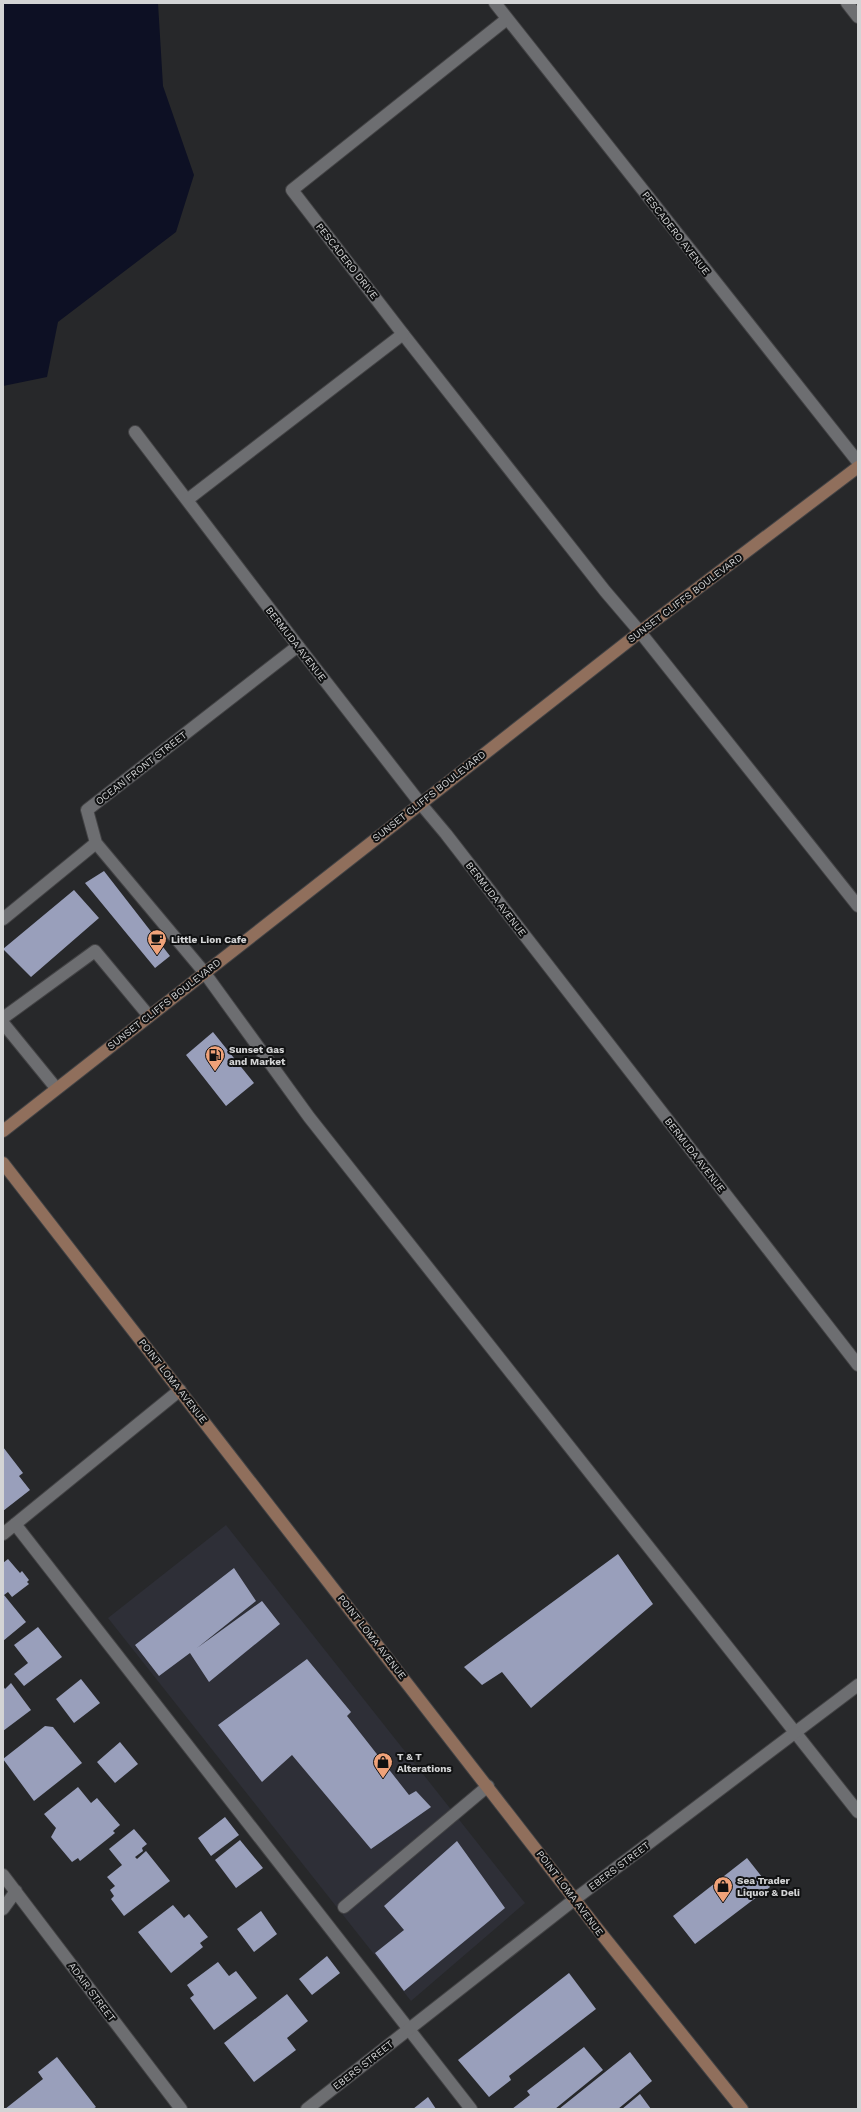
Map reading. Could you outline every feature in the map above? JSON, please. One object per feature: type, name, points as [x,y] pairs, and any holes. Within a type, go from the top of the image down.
[{"type":"main road","name":"SUNSET CLIFFS BOULEVARD","points":[[3,1131],[204,972],[640,632],[858,467]]},
{"type":"main road","name":"POINT LOMA AVENUE","points":[[3,1163],[575,1899],[742,2109]]},
{"type":"street","name":"PESCADERO AVENUE","points":[[495,3],[858,462]]},
{"type":"street","points":[[847,3],[858,17]]},
{"type":"street","name":"PESCADERO DRIVE","points":[[403,334],[292,190],[507,19]]},
{"type":"street","points":[[187,500],[403,334],[605,591],[640,632],[858,906]]},
{"type":"street","name":"BERMUDA AVENUE","points":[[136,432],[298,646],[420,803],[446,834],[858,1365]]},
{"type":"street","name":"OCEAN FRONT STREET","points":[[96,844],[87,810],[298,646]]},
{"type":"street","points":[[3,919],[96,844],[204,972],[314,1124],[858,1812]]},
{"type":"street","points":[[3,1018],[95,951],[149,1016]]},
{"type":"street","points":[[3,1023],[56,1088]]},
{"type":"street","points":[[3,1534],[180,1390]]},
{"type":"street","points":[[15,1524],[471,2109]]},
{"type":"street","name":"EBERS STREET","points":[[307,2109],[575,1899],[858,1685]]},
{"type":"street","points":[[344,1907],[488,1786]]},
{"type":"street","name":"ADAIR STREET","points":[[3,1875],[181,2109]]},
{"type":"street","points":[[3,1909],[16,1891]]},
{"type":"shaded area","points":[[226,1525],[525,1903],[411,2001],[108,1618]]},
{"type":"water","points":[[3,3],[158,3],[163,86],[194,175],[176,232],[58,322],[47,377],[3,386]]},
{"type":"building","points":[[104,871],[170,956],[155,968],[85,883]]},
{"type":"building","points":[[74,890],[99,918],[31,977],[3,949]]},
{"type":"building","points":[[213,1032],[254,1083],[226,1106],[186,1055]]},
{"type":"building","points":[[3,1447],[23,1473],[19,1476],[30,1490],[3,1511]]},
{"type":"building","points":[[618,1554],[653,1604],[531,1708],[502,1672],[482,1685],[464,1667]]},
{"type":"building","points":[[8,1559],[20,1573],[22,1571],[29,1580],[27,1582],[29,1584],[12,1597],[8,1592],[4,1595],[26,1622],[3,1641],[3,1563]]},
{"type":"building","points":[[234,1568],[256,1601],[197,1648],[262,1601],[280,1624],[209,1682],[190,1653],[159,1676],[135,1645]]},
{"type":"building","points":[[38,1627],[62,1657],[24,1686],[14,1674],[28,1663],[14,1645]]},
{"type":"building","points":[[307,1659],[351,1712],[347,1716],[409,1795],[416,1791],[431,1807],[371,1849],[292,1755],[262,1782],[218,1725]]},
{"type":"building","points":[[81,1679],[100,1703],[74,1723],[56,1699]]},
{"type":"building","points":[[11,1683],[31,1710],[3,1731],[3,1686],[5,1689]]},
{"type":"building","points":[[45,1726],[53,1727],[82,1763],[34,1801],[3,1759]]},
{"type":"building","points":[[120,1742],[138,1764],[115,1783],[97,1762]]},
{"type":"building","points":[[78,1787],[91,1803],[97,1798],[120,1825],[113,1831],[115,1833],[80,1861],[78,1858],[72,1862],[51,1837],[56,1828],[44,1814]]},
{"type":"building","points":[[225,1817],[239,1835],[211,1856],[198,1838]]},
{"type":"building","points":[[134,1829],[147,1844],[142,1848],[143,1851],[135,1857],[137,1859],[146,1851],[170,1881],[124,1916],[111,1899],[114,1896],[110,1890],[115,1886],[107,1877],[122,1865],[109,1849]]},
{"type":"building","points":[[240,1840],[263,1868],[236,1888],[215,1860]]},
{"type":"building","points":[[457,1841],[505,1908],[404,1991],[375,1953],[404,1930],[384,1906]]},
{"type":"building","points":[[747,1858],[770,1887],[695,1944],[673,1916]]},
{"type":"building","points":[[173,1905],[184,1918],[189,1914],[208,1937],[200,1943],[203,1947],[171,1973],[138,1932]]},
{"type":"building","points":[[261,1911],[277,1934],[254,1952],[237,1929]]},
{"type":"building","points":[[327,1956],[340,1973],[312,1995],[299,1979]]},
{"type":"building","points":[[218,1962],[229,1976],[236,1971],[257,1998],[214,2030],[190,1998],[194,1995],[187,1985]]},
{"type":"building","points":[[569,1973],[596,2009],[509,2076],[511,2080],[489,2097],[458,2060]]},
{"type":"building","points":[[287,1994],[308,2021],[287,2038],[296,2050],[254,2082],[224,2043]]},
{"type":"building","points":[[584,2047],[603,2070],[555,2109],[512,2109],[530,2095],[527,2091]]},
{"type":"building","points":[[630,2052],[652,2081],[618,2109],[559,2109]]},
{"type":"building","points":[[57,2057],[96,2107],[93,2109],[5,2109],[43,2079],[38,2072]]},
{"type":"building","points":[[640,2094],[651,2109],[622,2109]]},
{"type":"building","points":[[428,2097],[436,2109],[413,2109]]},
{"type":"place","name":"Little Lion Cafe","points":[[157,956]]},
{"type":"place","name":"Sunset Gas and Market","points":[[215,1072]]},
{"type":"place","name":"T & T Alterations","points":[[383,1779]]},
{"type":"place","name":"Sea Trader Liquor & Deli","points":[[723,1903]]}]
